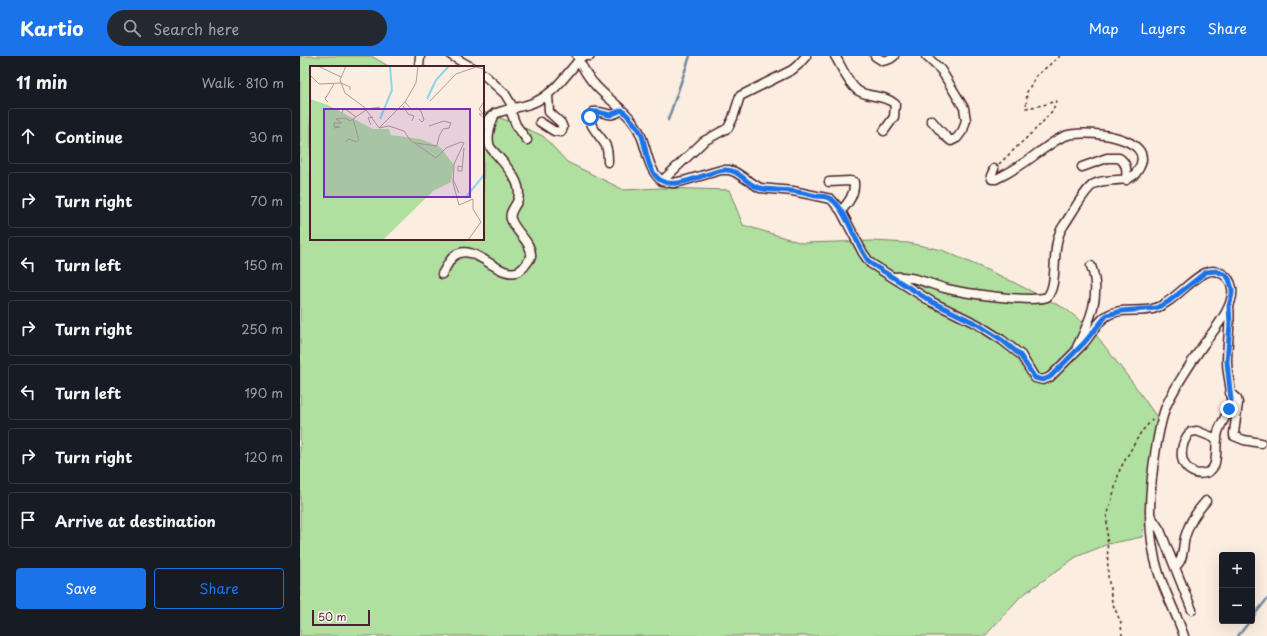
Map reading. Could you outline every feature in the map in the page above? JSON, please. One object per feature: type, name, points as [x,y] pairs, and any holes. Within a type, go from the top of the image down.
[{"type":"street","points":[[419,66],[420,56]]},
{"type":"street","points":[[452,56],[469,66]]},
{"type":"street","points":[[484,125],[489,118],[495,114],[539,101],[548,94],[580,57],[590,56]]},
{"type":"street","points":[[662,181],[704,141],[728,128],[740,96],[792,70],[806,56]]},
{"type":"street","points":[[835,56],[858,91],[885,98],[895,104],[894,117],[884,131]]},
{"type":"street","points":[[875,56],[883,61],[894,56]]},
{"type":"street","points":[[926,56],[938,66],[944,75],[964,108],[966,120],[963,130],[957,138],[951,141],[930,120]]},
{"type":"street","points":[[580,57],[588,77],[597,88],[622,110],[641,133],[652,170],[662,181],[673,183],[721,170],[729,170],[735,172],[760,188],[793,191],[827,198],[834,201],[841,211],[866,258],[877,268],[932,302],[977,324],[1002,340],[1020,355],[1033,376],[1037,379],[1046,379],[1050,377],[1084,343],[1107,315],[1122,311],[1156,308],[1168,302],[1206,272],[1220,272],[1229,279],[1232,289],[1229,306],[1177,386],[1163,416],[1150,490],[1152,544],[1159,573],[1184,636]]},
{"type":"street","points":[[484,75],[505,94],[512,109],[516,125],[527,140]]},
{"type":"street","points":[[540,122],[557,132],[562,132],[563,128],[561,123],[549,112],[548,94]]},
{"type":"street","points":[[608,162],[605,145],[592,128],[590,117],[593,112],[610,115],[622,110]]},
{"type":"street","points":[[442,274],[455,255],[464,252],[470,253],[507,272],[521,270],[531,257],[531,250],[511,220],[511,213],[520,192],[518,184],[490,147],[489,132],[495,114]]},
{"type":"street","points":[[893,277],[911,278],[950,289],[972,293],[1036,299],[1047,297],[1052,289],[1057,240],[1060,231],[1090,187],[1099,182],[1126,180],[1139,170],[1142,159],[1139,150],[1132,143],[1125,140],[1091,134],[1078,134],[1064,136],[1025,162],[996,179],[992,179],[991,176],[994,169]]},
{"type":"street","points":[[1082,167],[1107,158],[1119,158],[1127,168],[1126,180]]},
{"type":"street","points":[[830,182],[854,182],[853,195],[841,211]]},
{"type":"street","points":[[1074,353],[1093,309],[1096,279],[1091,266]]},
{"type":"street","points":[[1217,439],[1197,431],[1190,432],[1187,436],[1182,452],[1185,466],[1191,471],[1204,474],[1211,470],[1215,464],[1217,439],[1231,400],[1227,362],[1230,324],[1229,306]]},
{"type":"street","points":[[1230,394],[1237,399],[1238,403],[1234,436],[1261,443]]},
{"type":"street","points":[[1176,566],[1182,558],[1188,528],[1198,510],[1206,501]]},
{"type":"street","points":[[1150,515],[1160,530],[1176,566],[1192,610]]},
{"type":"path","points":[[994,169],[1021,144],[1053,110],[1056,101],[1026,108],[1027,92],[1036,76],[1060,56]]},
{"type":"path","points":[[1122,636],[1121,623],[1112,602],[1108,576],[1107,517],[1120,469],[1141,432],[1157,415]]},
{"type":"green space","points":[[300,56],[371,56],[388,66],[310,66],[310,240],[484,240],[484,112],[543,136],[567,162],[624,190],[660,188],[729,190],[743,225],[802,243],[873,241],[908,243],[942,250],[1005,278],[1066,309],[1093,331],[1163,426],[1142,537],[1108,544],[1076,557],[1020,597],[985,636],[300,636]]},
{"type":"waterway","points":[[668,120],[690,56]]},
{"type":"waterway","points":[[1255,614],[1267,599]]},
{"type":"waterway","points":[[1238,636],[1248,624]]},
{"type":"route","points":[[590,117],[593,112],[610,115],[622,110],[641,133],[652,170],[662,181],[673,183],[721,170],[729,170],[735,172],[760,188],[793,191],[831,199],[841,211],[863,253],[870,263],[932,302],[989,331],[1015,349],[1027,364],[1033,376],[1039,380],[1050,377],[1084,343],[1107,315],[1122,311],[1156,308],[1175,297],[1206,272],[1220,272],[1226,275],[1229,279],[1232,289],[1229,306],[1230,324],[1227,362],[1231,400],[1229,409]]}]
